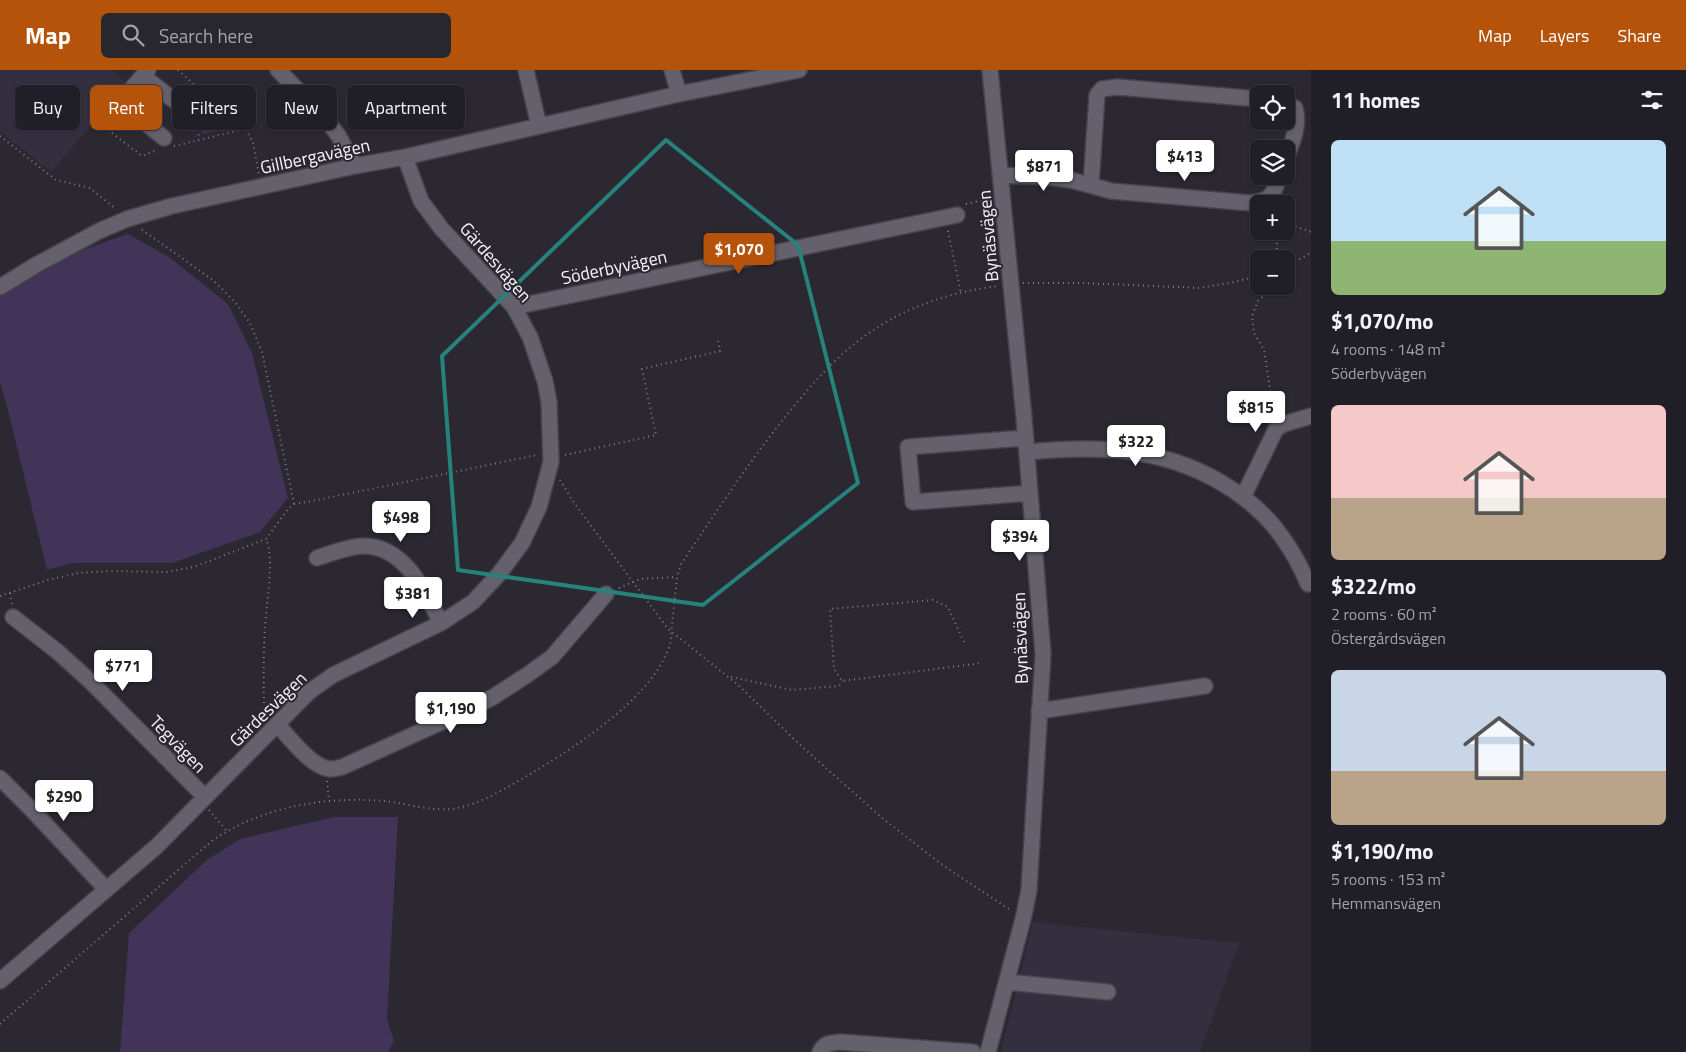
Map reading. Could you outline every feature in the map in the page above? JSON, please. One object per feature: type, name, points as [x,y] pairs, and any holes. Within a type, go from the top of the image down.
[{"type":"street","points":[[278,70],[324,117],[338,135],[355,166]]},
{"type":"street","points":[[526,70],[538,126]]},
{"type":"street","points":[[672,70],[678,94]]},
{"type":"street","name":"Gillbergavägen","points":[[0,287],[76,243],[127,219],[172,206],[355,166],[406,157],[678,94],[799,70]]},
{"type":"street","name":"Bynäsvägen","points":[[988,1052],[1029,890],[1043,654],[1026,445],[990,70]]},
{"type":"street","points":[[164,138],[119,109],[146,73],[172,97]]},
{"type":"street","points":[[1091,185],[1097,95],[1102,89],[1117,87],[1250,98]]},
{"type":"street","points":[[1295,108],[1297,115],[1295,127]]},
{"type":"street","name":"Gärdesvägen","points":[[0,981],[157,846],[309,692],[333,675],[441,623],[473,602],[499,574],[522,543],[539,506],[554,456],[546,381],[530,337],[514,307],[430,215],[421,202],[406,157]]},
{"type":"street","points":[[1001,175],[1048,177],[1091,185],[1111,191],[1250,203],[1264,202],[1271,197],[1276,185]]},
{"type":"street","name":"Söderbyvägen","points":[[514,307],[951,216]]},
{"type":"street","points":[[1243,497],[1276,429],[1284,424],[1311,416]]},
{"type":"street","points":[[1030,493],[913,502],[908,447],[1026,445],[1110,449],[1156,456],[1198,469],[1254,505],[1282,536],[1295,556],[1308,584],[1311,583]]},
{"type":"street","points":[[318,558],[350,548],[364,546],[381,549],[396,557],[410,569],[422,586],[441,623]]},
{"type":"street","points":[[274,727],[318,764],[329,769],[342,767],[464,712],[527,675],[552,657],[606,594]]},
{"type":"street","name":"Tegvägen","points":[[13,617],[90,680],[203,799]]},
{"type":"street","points":[[1039,711],[1205,686]]},
{"type":"street","points":[[0,778],[106,890]]},
{"type":"street","points":[[1007,982],[1108,992]]},
{"type":"street","points":[[820,1052],[822,1047],[829,1043],[840,1042],[973,1052]]},
{"type":"path","points":[[178,70],[248,133],[253,143],[261,187]]},
{"type":"path","points":[[196,130],[200,140]]},
{"type":"path","points":[[0,136],[56,180],[90,188],[127,219],[214,282],[235,302],[250,323],[262,352],[294,504]]},
{"type":"path","points":[[961,293],[951,216],[956,208],[961,205],[1003,198]]},
{"type":"path","points":[[1295,226],[1311,232]]},
{"type":"path","points":[[1295,261],[1311,253]]},
{"type":"path","points":[[0,1024],[213,840],[248,820],[280,810],[329,801],[370,800],[438,809],[465,806],[486,798],[515,783],[577,744],[618,712],[657,671],[667,654],[672,632],[677,576],[681,564],[749,463],[828,367],[855,343],[883,324],[930,302],[961,293],[1011,284],[1083,283],[1200,288],[1250,278]]},
{"type":"path","points":[[1264,295],[1258,301],[1252,316],[1254,333],[1264,350],[1276,429]]},
{"type":"path","points":[[0,596],[48,580],[78,573],[109,571],[166,572],[182,570],[266,538],[294,504],[533,456],[554,456],[656,435],[642,369],[720,351],[718,340]]},
{"type":"path","points":[[548,472],[558,476],[572,500],[633,580],[662,622],[672,632],[728,677],[841,782],[912,842],[969,883],[1012,911],[1024,915]]},
{"type":"path","points":[[266,538],[270,548],[270,561],[265,629],[264,720],[265,723],[274,727]]},
{"type":"path","points":[[606,594],[633,580],[677,576]]},
{"type":"path","points":[[842,681],[834,669],[830,609],[933,600],[948,607],[964,642]]},
{"type":"path","points":[[842,681],[982,663]]},
{"type":"path","points":[[728,677],[792,690],[839,686],[842,681]]},
{"type":"path","points":[[329,769],[326,783],[329,801]]},
{"type":"path","points":[[203,799],[227,831]]},
{"type":"highlighted area","points":[[666,140],[798,245],[858,483],[703,605],[458,570],[442,356]]},
{"type":"shaded area","points":[[0,70],[112,70],[127,83],[125,85],[90,85],[90,126],[51,172],[0,131]]},
{"type":"shaded area","points":[[201,130],[224,130],[202,134]]},
{"type":"shaded area","points":[[128,234],[169,257],[228,304],[252,353],[288,498],[260,532],[172,563],[73,563],[47,570],[0,382],[0,296],[77,252]]},
{"type":"shaded area","points":[[334,817],[398,817],[387,1019],[394,1041],[388,1052],[120,1052],[129,933],[207,860],[240,839]]},
{"type":"shaded area","points":[[1033,922],[1239,943],[1200,1052],[1001,1052]]}]
